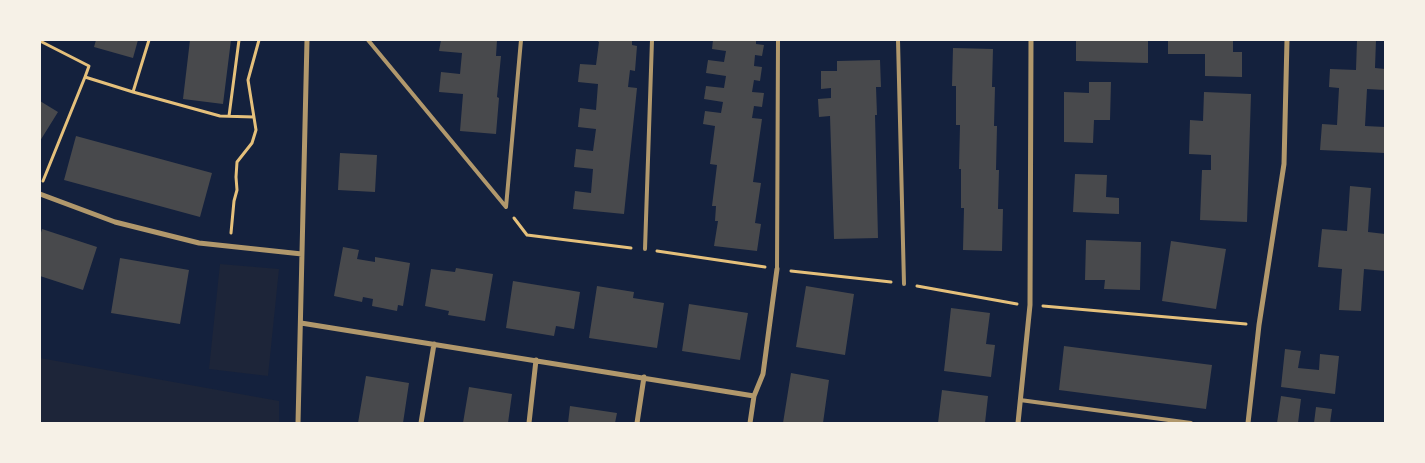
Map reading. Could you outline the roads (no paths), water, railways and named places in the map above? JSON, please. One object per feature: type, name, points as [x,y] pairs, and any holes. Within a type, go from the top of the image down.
[{"type":"street","points":[[298,423],[307,40]]},
{"type":"street","points":[[1018,423],[1030,305],[1031,40]]},
{"type":"street","points":[[1248,423],[1259,325],[1284,164],[1287,40]]},
{"type":"street","points":[[40,194],[115,222],[199,243],[302,254]]},
{"type":"street","points":[[750,423],[754,396],[764,374],[777,269]]},
{"type":"street","points":[[301,323],[754,396]]},
{"type":"street","points":[[421,423],[434,344]]},
{"type":"street","points":[[529,423],[536,360]]},
{"type":"street","points":[[637,423],[644,377]]},
{"type":"lane","points":[[368,40],[506,207],[521,40]]},
{"type":"lane","points":[[645,249],[652,40]]},
{"type":"lane","points":[[777,269],[778,40]]},
{"type":"lane","points":[[898,40],[904,284]]},
{"type":"lane","points":[[1020,400],[1191,423]]}]
